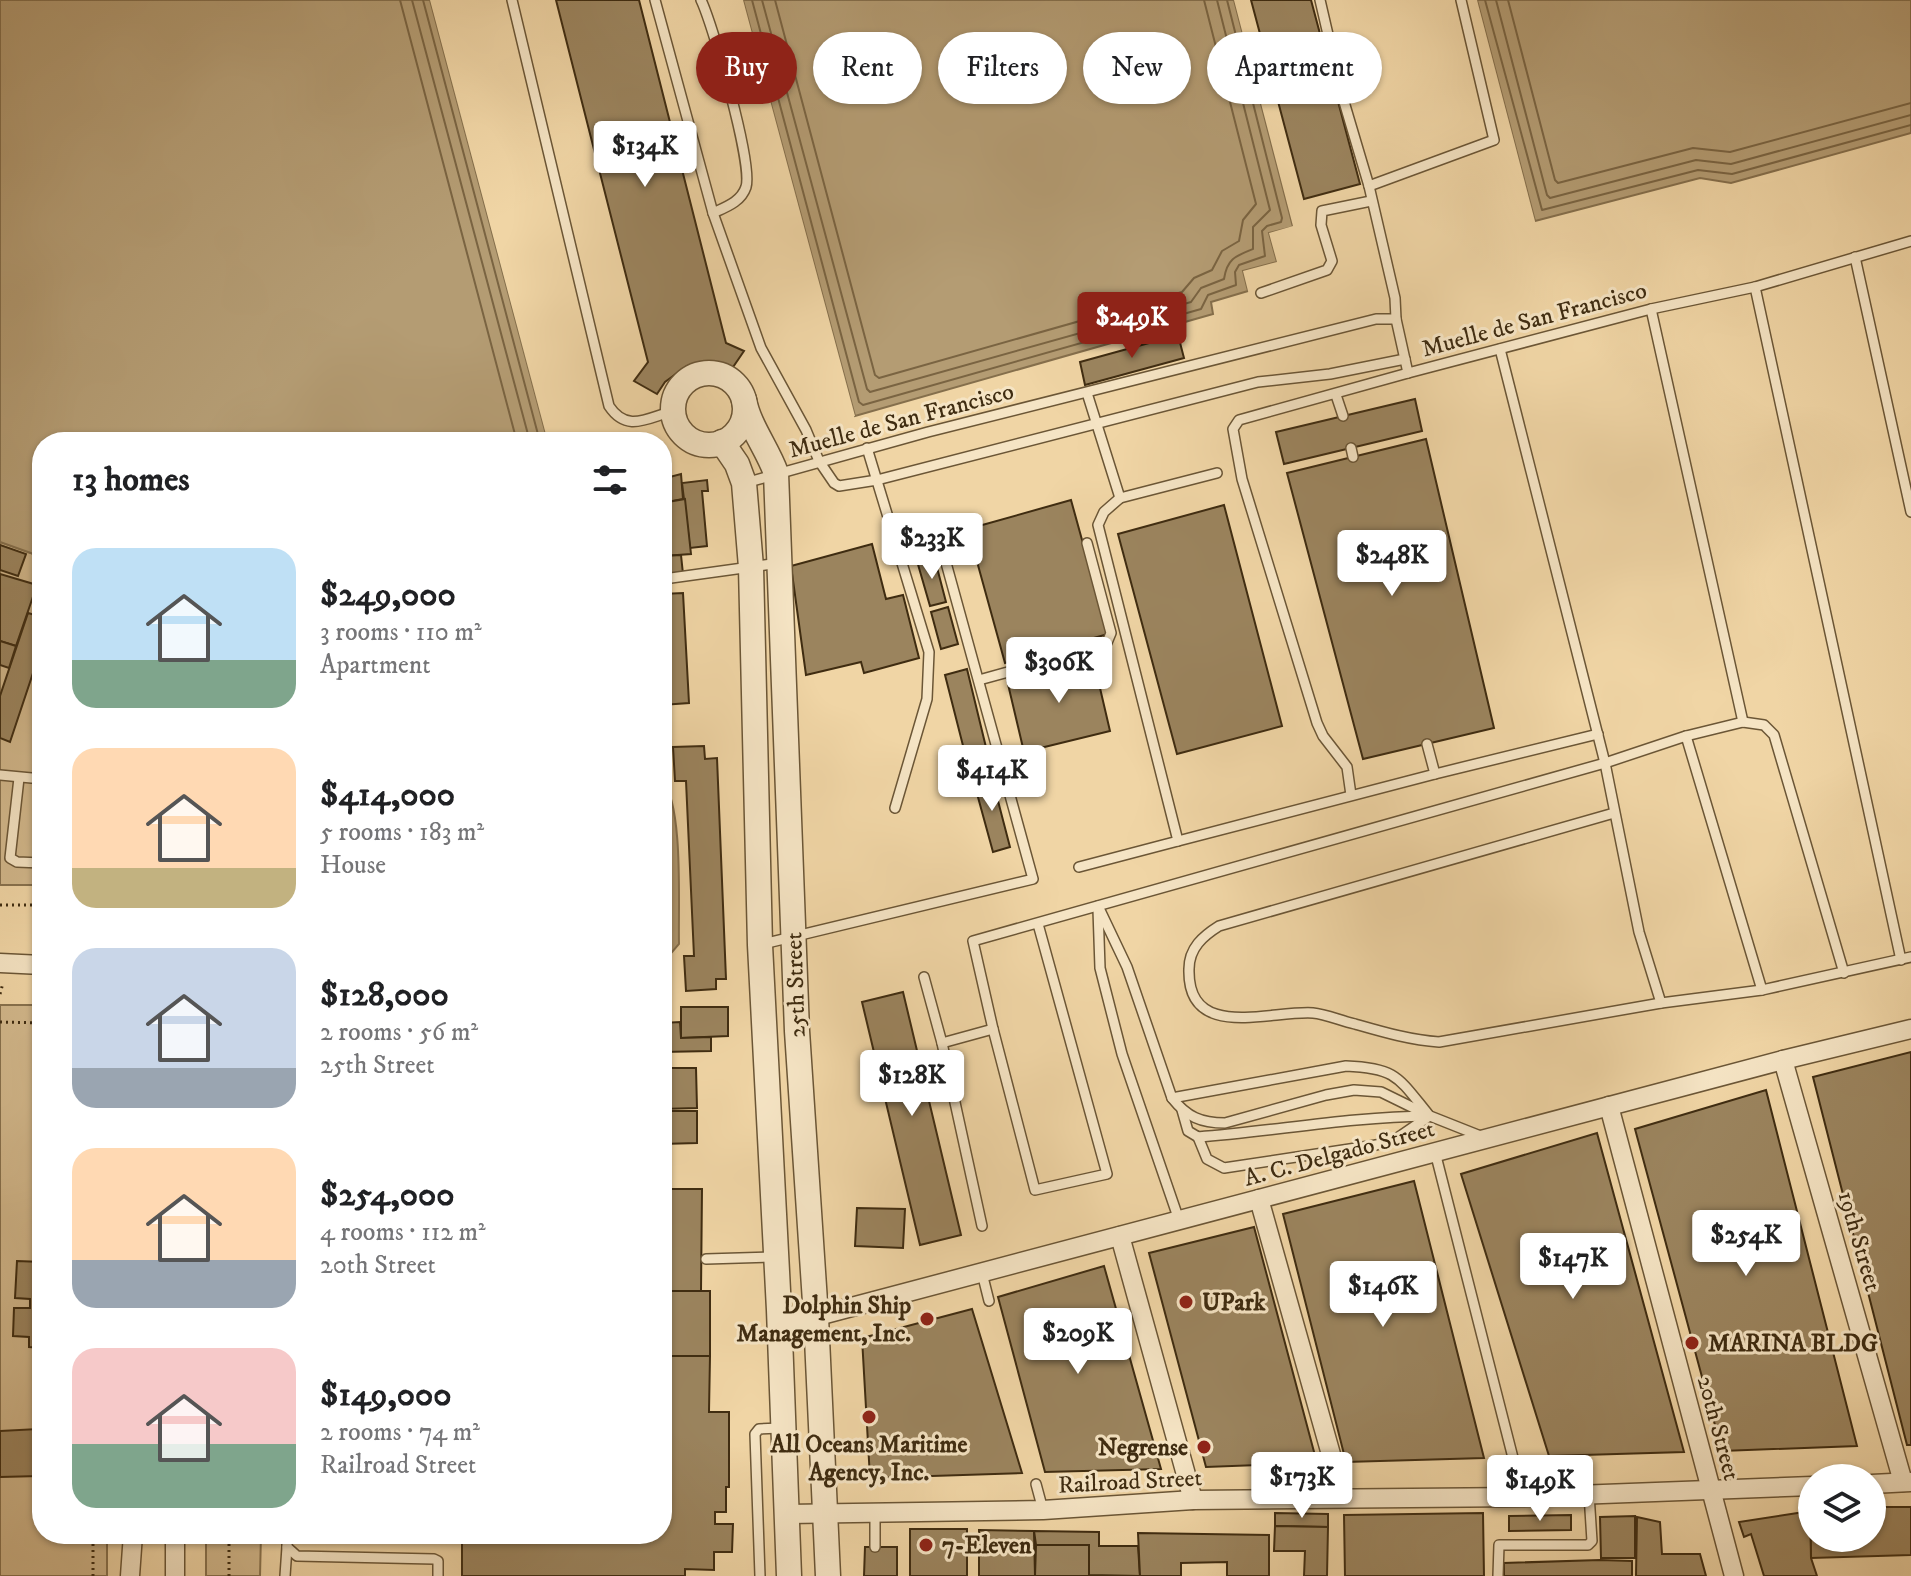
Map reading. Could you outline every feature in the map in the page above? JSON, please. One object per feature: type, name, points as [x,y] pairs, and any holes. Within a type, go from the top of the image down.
[{"type":"street","name":"25th Street","points":[[673,411],[674,399],[692,376],[704,373],[727,377],[736,384],[747,415],[776,473],[799,1067],[816,1317],[828,1576]]},
{"type":"street","points":[[673,411],[678,428],[690,439],[706,445],[722,442],[739,430],[745,411],[744,400]]},
{"type":"street","name":"25th Street","points":[[722,442],[737,464],[744,483],[751,567],[760,945],[777,1257],[789,1576]]},
{"type":"street","points":[[0,963],[32,965]]},
{"type":"street","name":"A. C. Delgado Street","points":[[780,1326],[1783,1060],[1911,1029]]},
{"type":"street","name":"19th Street","points":[[1783,1060],[1907,1482]]},
{"type":"street","points":[[766,1069],[799,1067]]},
{"type":"street","name":"20th Street","points":[[1609,1106],[1734,1576]]},
{"type":"street","points":[[1259,1199],[1347,1500]]},
{"type":"street","points":[[1120,1236],[1193,1500]]},
{"type":"street","points":[[1886,1483],[1907,1482]]},
{"type":"street","name":"Railroad Street","points":[[788,1514],[1043,1510],[1193,1500],[1523,1497],[1798,1487]]},
{"type":"street","points":[[130,1576],[132,1544]]},
{"type":"street","points":[[175,1544],[175,1576]]},
{"type":"lane","points":[[512,0],[609,406],[617,418],[631,423],[673,411]]},
{"type":"lane","points":[[655,0],[713,213],[761,348],[806,430],[819,461],[839,486],[877,480],[1258,382],[1330,374],[1405,359]]},
{"type":"lane","points":[[701,0],[736,110],[747,184],[740,197],[728,207],[713,213]]},
{"type":"lane","points":[[1320,0],[1342,95],[1369,186],[1395,298],[1396,319]]},
{"type":"lane","points":[[1369,186],[1494,140],[1461,0]]},
{"type":"lane","points":[[1261,293],[1327,270],[1332,261],[1321,225],[1322,211],[1371,201]]},
{"type":"lane","name":"Muelle de San Francisco","points":[[744,483],[867,448],[1376,319],[1396,319],[1408,373],[1651,309],[1755,287],[1911,241]]},
{"type":"lane","points":[[1855,257],[1911,512]]},
{"type":"lane","points":[[1614,813],[1219,926],[1205,934],[1195,947],[1189,963],[1193,992],[1201,1004],[1225,1018],[1314,1013],[1411,1039],[1439,1042],[1661,1003],[1762,990],[1906,959],[1755,287]]},
{"type":"lane","points":[[1651,309],[1743,722]]},
{"type":"lane","points":[[1500,349],[1605,763],[1639,932],[1661,1003]]},
{"type":"lane","points":[[1351,795],[1347,767],[1317,723],[1242,479],[1233,429],[1239,420],[1408,373]]},
{"type":"lane","points":[[1087,393],[1120,498]]},
{"type":"lane","points":[[1336,395],[1343,416]]},
{"type":"lane","points":[[867,448],[929,652],[927,699],[895,808]]},
{"type":"lane","points":[[1178,841],[1098,525],[1104,512],[1120,498],[1217,473]]},
{"type":"lane","points":[[760,945],[1033,879],[940,541]]},
{"type":"lane","points":[[979,680],[1106,645],[1111,633],[1087,543]]},
{"type":"lane","points":[[672,578],[779,563]]},
{"type":"lane","points":[[1038,924],[1107,1174],[1035,1190],[973,941],[1605,763],[1686,736],[1743,722],[1764,725],[1774,735],[1844,973]]},
{"type":"lane","points":[[1079,867],[1598,734]]},
{"type":"lane","points":[[1686,736],[1762,990]]},
{"type":"lane","points":[[1427,744],[1435,774]]},
{"type":"lane","points":[[0,775],[32,779]]},
{"type":"lane","points":[[19,778],[10,858],[17,862],[32,863]]},
{"type":"lane","points":[[1098,906],[1127,967],[1172,1098],[1195,1119],[1225,1123],[1354,1090],[1381,1092],[1487,1139]]},
{"type":"lane","points":[[1098,906],[1100,968],[1122,1054],[1179,1220]]},
{"type":"lane","points":[[924,977],[942,1043],[982,1226]]},
{"type":"lane","points":[[942,1043],[993,1029]]},
{"type":"lane","points":[[1172,1098],[1346,1066],[1367,1067],[1390,1072],[1399,1078],[1430,1116]]},
{"type":"lane","points":[[1182,1110],[1188,1131],[1198,1137],[1277,1131],[1377,1117],[1430,1116]]},
{"type":"lane","points":[[1198,1137],[1207,1159],[1224,1168],[1376,1145],[1396,1139],[1430,1116]]},
{"type":"lane","points":[[1435,1152],[1523,1497]]},
{"type":"lane","points":[[706,1259],[777,1257]]},
{"type":"lane","points":[[982,1273],[989,1301]]},
{"type":"lane","points":[[760,1576],[755,1434],[759,1429],[784,1428]]},
{"type":"lane","points":[[1036,1484],[1043,1510]]},
{"type":"lane","points":[[1498,1576],[1499,1545],[1588,1545],[1592,1541],[1589,1494]]},
{"type":"lane","points":[[875,1514],[875,1547]]},
{"type":"lane","points":[[285,1576],[287,1547]]},
{"type":"lane","points":[[287,1547],[292,1553],[304,1556],[434,1559],[438,1561],[438,1576]]},
{"type":"path","points":[[0,905],[32,905]]},
{"type":"path","points":[[0,1022],[32,1023]]},
{"type":"path","points":[[93,1544],[93,1576]]},
{"type":"path","points":[[229,1544],[229,1576]]},
{"type":"shaded area","points":[[0,542],[32,553],[32,885],[0,885]]},
{"type":"shaded area","points":[[0,1005],[32,1005],[32,1544],[107,1544],[107,1576],[0,1576]]},
{"type":"shaded area","points":[[206,1544],[261,1544],[260,1576],[206,1576]]},
{"type":"water","points":[[0,0],[430,0],[545,432],[32,432],[32,553],[0,542]]},
{"type":"water","points":[[743,0],[1234,0],[1242,32],[1207,32],[1207,104],[1261,104],[1293,227],[1269,233],[1277,262],[1243,271],[1248,291],[1211,302],[1213,314],[855,416],[771,104],[797,104],[797,32],[752,32]]},
{"type":"water","points":[[1477,0],[1911,0],[1911,133],[1731,183],[1700,178],[1535,221]]},
{"type":"water","points":[[672,804],[677,833],[679,944],[672,952]]},
{"type":"pier","points":[[430,0],[434,0],[549,432],[545,432]]},
{"type":"pier","points":[[739,0],[743,0],[752,32],[748,32]]},
{"type":"pier","points":[[1234,0],[1238,0],[1246,32],[1242,32]]},
{"type":"pier","points":[[1473,0],[1477,0],[1536,225],[1531,222]]},
{"type":"pier","points":[[767,104],[771,104],[855,416],[851,417]]},
{"type":"pier","points":[[1261,104],[1265,104],[1297,226],[1295,230],[1274,236],[1280,264],[1248,274],[1252,290],[1249,295],[1243,271],[1277,262],[1269,233],[1293,226]]},
{"type":"building","points":[[556,0],[639,0],[726,343],[744,351],[731,370],[710,362],[687,366],[665,382],[657,394],[634,381],[648,362]]},
{"type":"building","points":[[1251,0],[1311,0],[1320,32],[1260,32]]},
{"type":"building","points":[[1279,104],[1339,104],[1360,184],[1304,199]]},
{"type":"building","points":[[1178,335],[1184,358],[1085,385],[1080,362]]},
{"type":"building","points":[[1415,399],[1422,431],[1284,464],[1276,432]]},
{"type":"building","points":[[1426,439],[1494,728],[1363,759],[1287,473]]},
{"type":"building","points":[[681,474],[683,499],[672,501],[672,476]]},
{"type":"building","points":[[707,480],[708,491],[702,491],[707,546],[690,548],[682,483]]},
{"type":"building","points":[[685,499],[691,554],[672,555],[672,501]]},
{"type":"building","points":[[1071,500],[1108,634],[1005,663],[968,529]]},
{"type":"building","points":[[1224,505],[1282,726],[1177,754],[1118,534]]},
{"type":"building","points":[[872,544],[886,599],[903,595],[919,658],[864,673],[861,662],[806,675],[791,566]]},
{"type":"building","points":[[0,545],[26,554],[18,576],[0,570]]},
{"type":"building","points":[[681,555],[683,574],[672,575],[672,556]]},
{"type":"building","points":[[934,556],[946,602],[930,606],[917,561]]},
{"type":"building","points":[[0,574],[32,584],[32,600],[16,646],[0,641]]},
{"type":"building","points":[[683,593],[689,703],[672,704],[672,594]]},
{"type":"building","points":[[948,607],[958,644],[941,649],[931,612]]},
{"type":"building","points":[[28,613],[32,614],[32,676],[10,742],[0,738],[0,696]]},
{"type":"building","points":[[0,641],[16,646],[9,668],[0,665]]},
{"type":"building","points":[[1093,658],[1110,731],[1024,752],[1007,680]]},
{"type":"building","points":[[967,669],[992,772],[971,777],[945,675]]},
{"type":"building","points":[[704,746],[705,759],[717,758],[726,979],[716,979],[716,989],[686,991],[684,956],[694,956],[686,781],[675,781],[673,747]]},
{"type":"building","points":[[991,774],[1010,847],[993,852],[973,779]]},
{"type":"building","points":[[903,992],[961,1235],[920,1245],[862,1002]]},
{"type":"building","points":[[681,1007],[728,1007],[728,1036],[681,1038]]},
{"type":"building","points":[[672,1022],[680,1022],[681,1038],[711,1037],[711,1051],[672,1052]]},
{"type":"building","points":[[1911,1052],[1911,1445],[1907,1445],[1813,1077]]},
{"type":"building","points":[[672,1068],[696,1068],[697,1108],[672,1109]]},
{"type":"building","points":[[1766,1090],[1857,1446],[1722,1451],[1635,1129]]},
{"type":"building","points":[[672,1111],[697,1111],[697,1143],[672,1144]]},
{"type":"building","points":[[1597,1133],[1684,1452],[1549,1456],[1461,1174]]},
{"type":"building","points":[[1414,1181],[1484,1458],[1346,1462],[1283,1214]]},
{"type":"building","points":[[672,1189],[702,1189],[701,1291],[672,1291]]},
{"type":"building","points":[[857,1208],[905,1209],[903,1248],[855,1246]]},
{"type":"building","points":[[1254,1227],[1317,1463],[1206,1467],[1149,1253]]},
{"type":"building","points":[[17,1261],[32,1262],[32,1347],[29,1347],[29,1337],[13,1336],[14,1308],[30,1308],[30,1299],[15,1298]]},
{"type":"building","points":[[1104,1266],[1161,1469],[1045,1472],[998,1297]]},
{"type":"building","points":[[672,1291],[710,1291],[710,1356],[672,1356]]},
{"type":"building","points":[[972,1309],[1022,1473],[870,1478],[862,1338]]},
{"type":"building","points":[[672,1356],[710,1356],[709,1412],[729,1412],[726,1512],[715,1512],[715,1524],[733,1524],[732,1552],[714,1552],[714,1570],[685,1569],[685,1576],[462,1576],[462,1544],[672,1544]]},
{"type":"building","points":[[32,1429],[32,1476],[0,1477],[0,1431]]},
{"type":"building","points":[[1886,1507],[1911,1507],[1911,1555],[1811,1558],[1811,1552],[1886,1552]]},
{"type":"building","points":[[1275,1513],[1328,1514],[1328,1527],[1275,1526]]},
{"type":"building","points":[[1483,1513],[1484,1576],[1345,1576],[1344,1515]]},
{"type":"building","points":[[1798,1513],[1798,1552],[1811,1552],[1817,1576],[1764,1576],[1751,1534],[1744,1537],[1739,1522]]},
{"type":"building","points":[[1571,1515],[1571,1530],[1509,1531],[1509,1516]]},
{"type":"building","points":[[1635,1516],[1635,1558],[1601,1558],[1600,1517]]},
{"type":"building","points":[[1637,1517],[1660,1522],[1662,1554],[1700,1554],[1706,1576],[1636,1576]]},
{"type":"building","points":[[1275,1526],[1328,1527],[1327,1576],[1304,1576],[1305,1551],[1274,1551]]},
{"type":"building","points":[[910,1529],[967,1529],[967,1576],[910,1576]]},
{"type":"building","points":[[979,1530],[1034,1531],[1035,1576],[979,1576]]},
{"type":"building","points":[[1034,1531],[1099,1532],[1099,1546],[1138,1546],[1140,1576],[1089,1575],[1089,1545],[1036,1545]]},
{"type":"building","points":[[1138,1533],[1269,1535],[1269,1576],[1227,1576],[1227,1562],[1181,1563],[1181,1576],[1140,1576]]},
{"type":"building","points":[[1036,1545],[1089,1545],[1089,1576],[1035,1576]]},
{"type":"building","points":[[865,1547],[897,1547],[897,1576],[864,1576]]},
{"type":"building","points":[[1632,1561],[1632,1576],[1504,1576],[1504,1563]]},
{"type":"place","name":"UPark","points":[[1186,1302]]},
{"type":"place","name":"Dolphin Ship Management, Inc.","points":[[927,1319]]},
{"type":"place","name":"MARINA BLDG","points":[[1692,1343]]},
{"type":"place","name":"All Oceans Maritime Agency, Inc.","points":[[869,1417]]},
{"type":"place","name":"Negrense","points":[[1204,1447]]},
{"type":"place","name":"7-Eleven","points":[[926,1545]]}]
